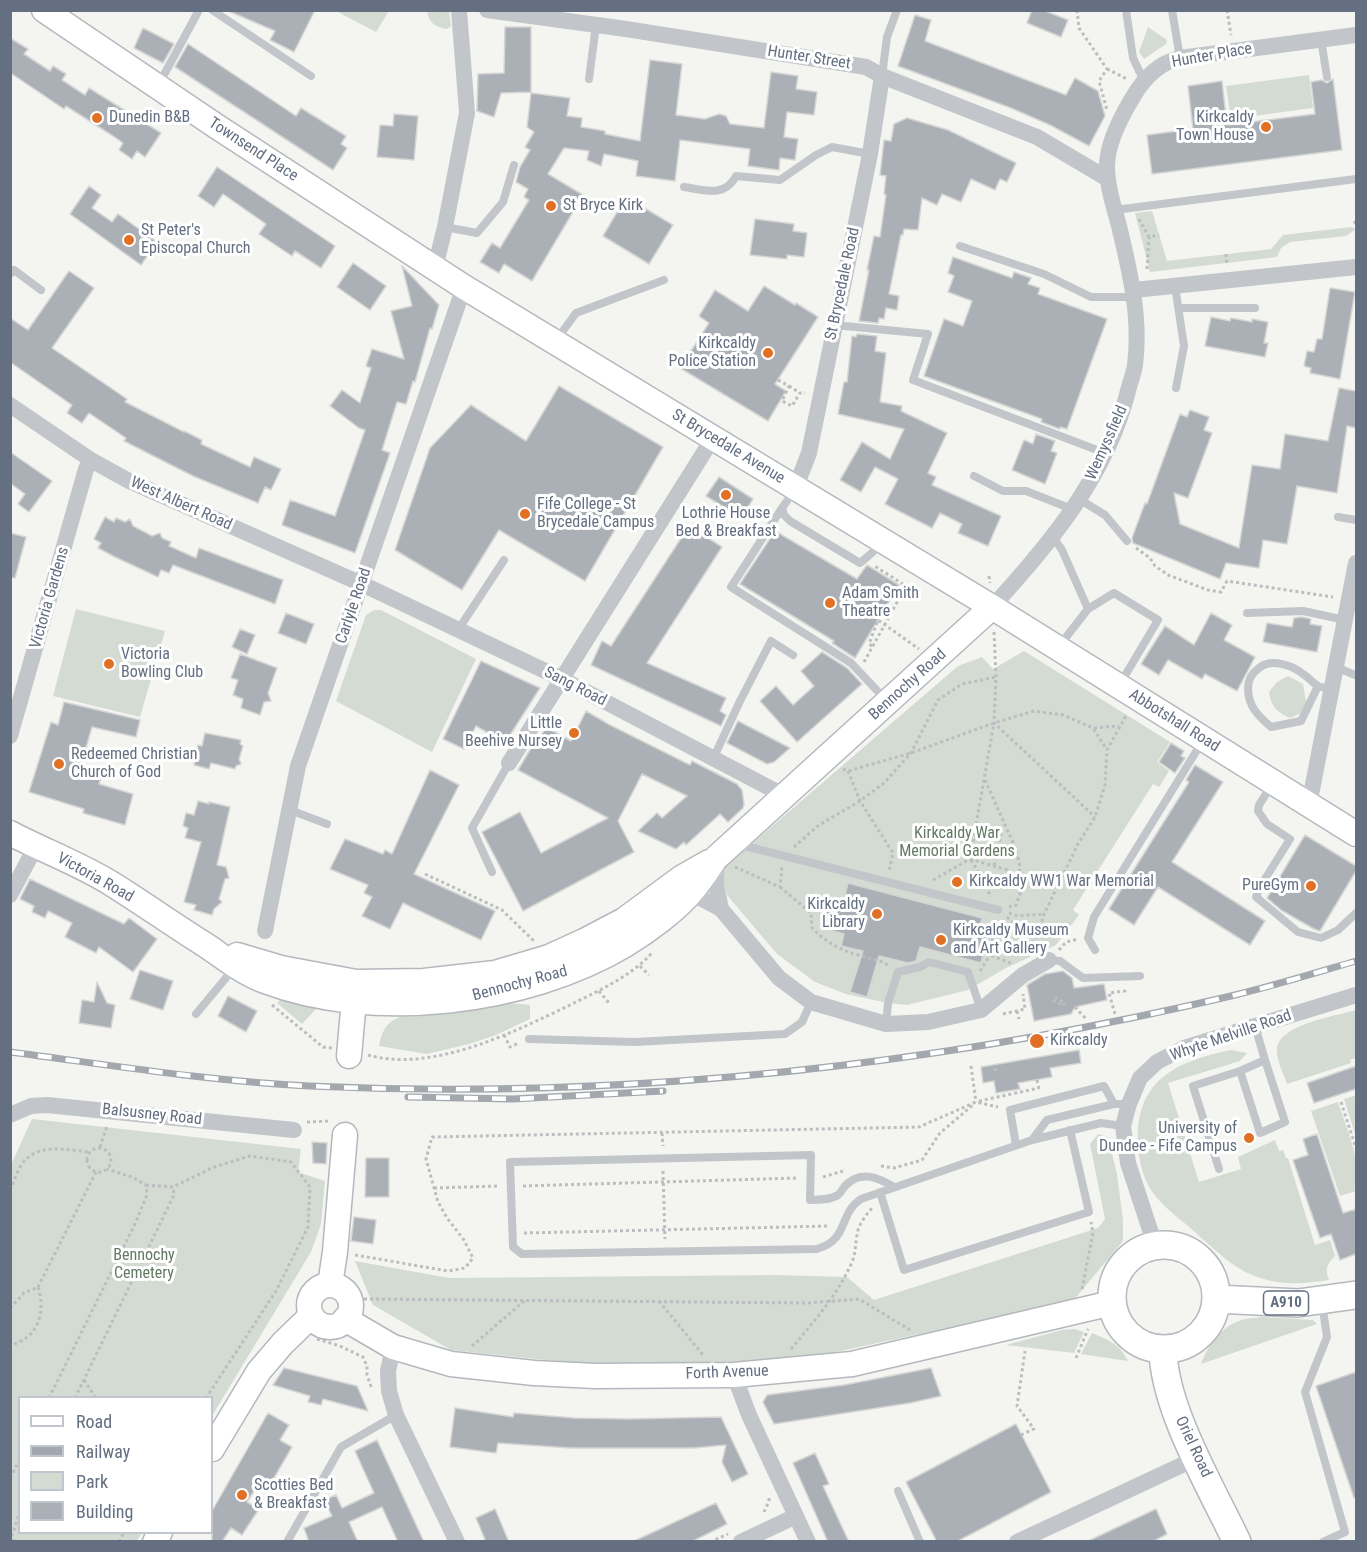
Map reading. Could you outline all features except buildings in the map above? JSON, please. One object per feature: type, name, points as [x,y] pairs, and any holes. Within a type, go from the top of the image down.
[{"type":"main road","points":[[1155,1245],[1178,1246],[1198,1258],[1211,1276],[1215,1299],[1210,1321],[1195,1338],[1185,1344],[1163,1349],[1151,1347],[1129,1335],[1121,1326],[1112,1303],[1112,1292],[1119,1270],[1134,1254],[1155,1245]]},
{"type":"main road","name":"A910","points":[[1215,1299],[1298,1304],[1356,1295]]},
{"type":"main road","name":"Oriel Road","points":[[1163,1349],[1163,1362],[1176,1411],[1237,1542]]},
{"type":"street","name":"Townsend Place","points":[[44,10],[157,87],[464,287]]},
{"type":"street","points":[[435,268],[467,113],[459,10]]},
{"type":"street","name":"Hunter Street","points":[[487,10],[866,67],[882,76],[1037,137],[1108,179]]},
{"type":"street","name":"Hunter Place","points":[[1115,210],[1108,179],[1107,156],[1113,134],[1136,79],[1180,58],[1356,35]]},
{"type":"street","name":"St Brycedale Road","points":[[789,499],[809,453],[870,154],[882,76]]},
{"type":"street","name":"Wemyssfield","points":[[992,607],[1053,537],[1105,453],[1122,417],[1135,365],[1137,313],[1115,210]]},
{"type":"street","points":[[1134,293],[1175,286],[1356,267]]},
{"type":"street","name":"St Brycedale Avenue","points":[[464,287],[713,438],[789,499],[880,540],[992,607]]},
{"type":"street","name":"Carlyle Road","points":[[265,931],[298,766],[464,287]]},
{"type":"street","name":"West Albert Road","points":[[10,405],[91,460],[129,481],[362,584]]},
{"type":"street","points":[[509,763],[713,438]]},
{"type":"street","name":"Victoria Gardens","points":[[10,736],[86,469],[91,460]]},
{"type":"street","points":[[1309,805],[1325,687],[1336,667],[1356,563]]},
{"type":"street","name":"Sang Road","points":[[362,584],[562,680],[784,796]]},
{"type":"street","name":"Abbotshall Road","points":[[992,607],[1356,834]]},
{"type":"street","name":"Bennochy Road","points":[[208,947],[355,993],[448,1002],[541,982],[573,970],[626,945],[660,920],[691,893],[725,851],[992,607]]},
{"type":"street","name":"Victoria Road","points":[[10,833],[110,882],[208,947]]},
{"type":"street","points":[[10,895],[36,846]]},
{"type":"street","points":[[721,909],[716,885],[725,851]]},
{"type":"street","name":"Bennochy Road","points":[[208,947],[235,967],[264,981],[307,995],[355,993],[424,981],[495,973],[544,958],[624,920],[681,878],[725,851]]},
{"type":"street","points":[[691,893],[721,909],[779,978],[811,1002],[886,1024],[928,1022],[981,1010],[1023,975],[1049,960]]},
{"type":"street","points":[[345,1051],[355,993]]},
{"type":"street","name":"Whyte Melville Road","points":[[1155,1245],[1128,1163],[1123,1126],[1122,1104],[1140,1078],[1156,1062],[1184,1048],[1356,995]]},
{"type":"street","name":"Balsusney Road","points":[[10,1115],[31,1106],[47,1105],[294,1130]]},
{"type":"street","points":[[330,1285],[336,1252],[345,1134]]},
{"type":"street","points":[[213,1447],[259,1371],[283,1343],[312,1327],[318,1323],[327,1327],[337,1325],[345,1319],[350,1310],[350,1300],[342,1289],[330,1285],[313,1292],[309,1304],[312,1327]]},
{"type":"street","name":"Forth Avenue","points":[[345,1319],[393,1347],[451,1364],[595,1376],[727,1375],[852,1364],[1112,1303]]},
{"type":"street","points":[[393,1347],[388,1371],[389,1391],[396,1415],[458,1542]]},
{"type":"street","points":[[727,1375],[749,1414],[808,1542]]},
{"type":"street","points":[[1028,1539],[1197,1458]]},
{"type":"street","points":[[736,1537],[796,1516]]},
{"type":"lane","points":[[157,87],[199,10]]},
{"type":"lane","points":[[212,10],[311,76]]},
{"type":"lane","points":[[882,76],[887,37],[897,10]]},
{"type":"lane","points":[[1126,10],[1136,79]]},
{"type":"lane","points":[[1172,10],[1180,58]]},
{"type":"lane","points":[[589,79],[596,26]]},
{"type":"lane","points":[[1321,39],[1327,77]]},
{"type":"lane","points":[[684,187],[717,192],[731,185],[736,176],[780,180],[816,155],[832,147],[870,154]]},
{"type":"lane","points":[[445,227],[477,232],[503,202],[514,165]]},
{"type":"lane","points":[[1115,210],[1356,179]]},
{"type":"lane","points":[[960,246],[1044,274],[1091,297],[1134,293]]},
{"type":"lane","points":[[10,274],[14,270],[41,290]]},
{"type":"lane","points":[[555,342],[576,313],[664,280]]},
{"type":"lane","points":[[1175,286],[1184,346],[1176,388]]},
{"type":"lane","points":[[1179,308],[1255,308]]},
{"type":"lane","points":[[834,325],[928,334],[913,380],[1105,453]]},
{"type":"lane","points":[[974,476],[1003,491],[1026,491],[1075,504],[1104,515],[1127,541]]},
{"type":"lane","points":[[789,499],[784,515],[790,521],[860,563],[873,552],[880,540]]},
{"type":"lane","points":[[789,499],[731,587],[852,663],[889,703]]},
{"type":"lane","points":[[1338,517],[1356,520]]},
{"type":"lane","points":[[1053,537],[1062,550],[1088,609]]},
{"type":"lane","points":[[458,630],[504,560]]},
{"type":"lane","points":[[1058,648],[1088,609],[1114,593],[1158,620],[1119,686]]},
{"type":"lane","points":[[1247,613],[1303,611],[1345,620]]},
{"type":"lane","points":[[714,759],[740,701],[771,641],[793,655]]},
{"type":"lane","points":[[1275,663],[1289,666],[1325,687],[1301,721],[1271,727],[1255,713],[1248,697],[1248,682],[1252,675],[1263,665],[1275,663]]},
{"type":"lane","points":[[1336,667],[1355,675]]},
{"type":"lane","points":[[1095,950],[1088,938],[1094,917],[1204,739]]},
{"type":"lane","points":[[492,872],[472,828],[509,763]]},
{"type":"lane","points":[[1273,782],[1259,805],[1258,812],[1267,824],[1290,839],[1256,897],[1298,932],[1321,938],[1338,930],[1356,913]]},
{"type":"lane","points":[[290,810],[327,824]]},
{"type":"lane","points":[[725,851],[783,856],[998,910]]},
{"type":"lane","points":[[1049,960],[1060,961],[1083,978],[1140,976]]},
{"type":"lane","points":[[886,1024],[888,1003],[898,972],[921,967],[929,962],[968,972],[981,1010]]},
{"type":"lane","points":[[196,1014],[235,967]]},
{"type":"lane","points":[[529,1039],[635,1042],[785,1034],[802,1022],[811,1002]]},
{"type":"lane","points":[[1240,1071],[1260,1133],[1285,1122],[1255,1026]]},
{"type":"lane","points":[[1219,1169],[1193,1086],[1240,1071],[1265,1060]]},
{"type":"lane","points":[[1016,1145],[1010,1110],[1104,1086],[1122,1104]]},
{"type":"lane","points":[[1032,1140],[1047,1120],[1122,1104]]},
{"type":"lane","points":[[894,1187],[880,1179],[866,1176],[856,1178],[839,1194],[830,1198],[810,1200],[811,1155],[510,1162],[513,1247],[522,1254],[817,1249],[836,1240],[853,1204],[880,1192],[1032,1140],[1101,1123],[1123,1126]]},
{"type":"lane","points":[[880,1192],[904,1270],[1089,1212],[1070,1130]]},
{"type":"lane","points":[[1322,1300],[1326,1337],[1305,1392],[1345,1532],[1323,1542]]},
{"type":"lane","points":[[287,1542],[341,1447],[396,1415]]},
{"type":"lane","points":[[898,1491],[920,1542]]},
{"type":"path","points":[[1077,10],[1079,28],[1107,69],[1136,79]]},
{"type":"path","points":[[1227,10],[1233,51]]},
{"type":"path","points":[[1107,69],[1099,81],[1109,117]]},
{"type":"path","points":[[1132,208],[1149,237],[1147,269]]},
{"type":"path","points":[[1149,237],[1159,235]]},
{"type":"path","points":[[778,380],[800,393],[821,393]]},
{"type":"path","points":[[789,386],[782,401],[792,406],[800,393]]},
{"type":"path","points":[[1127,541],[1168,575],[1208,590],[1221,592],[1227,581],[1350,600]]},
{"type":"path","points":[[859,671],[906,586],[864,560]]},
{"type":"path","points":[[986,884],[970,859],[994,723],[996,676],[989,576]]},
{"type":"path","points":[[872,646],[869,644],[878,620],[936,660]]},
{"type":"path","points":[[780,887],[783,856],[819,825],[860,801],[884,783],[911,753],[938,700],[962,684],[996,676]]},
{"type":"path","points":[[822,764],[848,771],[911,753],[1034,711],[1063,715],[1093,728],[1119,726],[1107,750],[1105,785],[1095,817],[1078,844],[1025,956],[1020,929],[998,910]]},
{"type":"path","points":[[994,723],[1095,817]]},
{"type":"path","points":[[1093,728],[1107,750]]},
{"type":"path","points":[[848,771],[860,801],[893,853],[886,882]]},
{"type":"path","points":[[984,779],[1015,847],[1020,866],[1020,894],[1016,905],[998,910]]},
{"type":"path","points":[[976,828],[1001,835],[994,866]]},
{"type":"path","points":[[725,851],[780,887],[811,913],[812,928],[825,941],[837,949],[882,962],[898,972]]},
{"type":"path","points":[[943,873],[970,859],[1007,870],[1019,882]]},
{"type":"path","points":[[425,874],[502,910],[532,938],[544,958]]},
{"type":"path","points":[[998,910],[1018,916],[1044,914]]},
{"type":"path","points":[[968,972],[979,973],[990,955],[998,910]]},
{"type":"path","points":[[1049,960],[1066,942],[1088,938]]},
{"type":"path","points":[[990,955],[1011,963]]},
{"type":"path","points":[[265,999],[323,1047],[383,1059],[423,1058],[460,1050],[504,1035],[599,991],[640,966],[649,975]]},
{"type":"path","points":[[1115,1014],[1109,993],[1125,990],[1125,987],[1108,990],[1107,987],[1124,984],[1129,976]]},
{"type":"path","points":[[599,991],[609,1003]]},
{"type":"path","points":[[1075,1006],[1087,1020]]},
{"type":"path","points":[[1017,1011],[1019,1019]]},
{"type":"path","points":[[504,1035],[510,1047],[529,1039]]},
{"type":"path","points":[[971,1066],[976,1102]]},
{"type":"path","points":[[346,1253],[448,1271],[465,1268],[473,1258],[464,1240],[438,1202],[426,1159],[432,1137],[919,1127],[976,1102],[1010,1110]]},
{"type":"path","points":[[1341,1102],[1356,1148]]},
{"type":"path","points":[[10,1190],[23,1164],[34,1153],[50,1148],[89,1152],[100,1147],[112,1111]]},
{"type":"path","points":[[294,1130],[307,1122],[332,1121],[332,1136],[345,1134]]},
{"type":"path","points":[[662,1133],[666,1252]]},
{"type":"path","points":[[100,1147],[110,1154],[112,1162],[107,1169]]},
{"type":"path","points":[[89,1152],[88,1164],[96,1172]]},
{"type":"path","points":[[11,1345],[25,1339],[35,1328],[42,1313],[39,1287],[96,1172],[107,1169],[132,1177],[146,1185],[172,1187],[214,1167],[250,1156],[291,1162],[310,1187],[308,1227],[276,1291],[207,1396]]},
{"type":"path","points":[[51,1396],[134,1226],[147,1195],[146,1185]]},
{"type":"path","points":[[76,1396],[174,1195],[172,1187]]},
{"type":"path","points":[[1076,1358],[1088,1329],[1082,1287],[1093,1233],[1089,1212]]},
{"type":"path","points":[[513,1234],[818,1225],[843,1227],[857,1233]]},
{"type":"path","points":[[10,1308],[24,1293],[39,1287]]},
{"type":"path","points":[[364,1299],[808,1303],[859,1299],[934,1346]]},
{"type":"path","points":[[451,1364],[525,1300]]},
{"type":"path","points":[[659,1301],[727,1375]]},
{"type":"path","points":[[312,1327],[319,1339],[363,1357],[374,1396]]},
{"type":"path","points":[[1021,1436],[1034,1429],[1017,1406],[1026,1351]]},
{"type":"path","points":[[367,1366],[373,1364]]},
{"type":"path","points":[[84,1380],[95,1396]]},
{"type":"path","points":[[10,1478],[18,1464]]},
{"type":"path","points":[[761,1516],[769,1502],[769,1495]]},
{"type":"path","points":[[14,1542],[11,1536],[18,1517]]},
{"type":"path","points":[[710,1542],[736,1537]]},
{"type":"green space","points":[[336,11],[389,11],[376,32]]},
{"type":"green space","points":[[427,11],[449,11],[451,26],[447,29],[436,26],[429,19]]},
{"type":"green space","points":[[1148,27],[1167,40],[1166,44],[1144,59],[1139,52]]},
{"type":"green space","points":[[1309,75],[1313,108],[1231,119],[1226,86]]},
{"type":"green space","points":[[1152,211],[1167,261],[1271,249],[1283,235],[1351,227],[1356,229],[1346,236],[1290,242],[1281,248],[1277,257],[1150,272],[1135,213]]},
{"type":"green space","name":"Victoria Bowling Club","points":[[76,609],[165,631],[140,717],[53,696]]},
{"type":"green space","points":[[374,610],[381,610],[476,659],[432,752],[336,701],[366,615]]},
{"type":"green space","name":"Kirkcaldy War Memorial Gardens","points":[[1024,651],[1170,742],[1157,762],[1169,771],[1159,787],[1153,784],[1073,910],[1079,915],[1056,945],[1006,968],[968,990],[907,1005],[846,994],[815,982],[777,954],[727,895],[720,871],[958,666],[982,657],[993,669]]},
{"type":"green space","points":[[1288,676],[1303,684],[1307,707],[1290,718],[1275,708],[1269,692],[1277,682]]},
{"type":"green space","points":[[283,998],[317,1008],[302,1024],[277,1003]]},
{"type":"green space","points":[[498,1002],[530,1005],[530,1019],[496,1035],[427,1054],[379,1046],[386,1027],[393,1020],[405,1015]]},
{"type":"green space","points":[[1356,1010],[1356,1058],[1350,1060],[1351,1063],[1287,1084],[1277,1053],[1280,1040],[1298,1027],[1310,1022]]},
{"type":"green space","points":[[1231,1050],[1247,1053],[1240,1061],[1168,1083],[1199,1182],[1241,1169],[1238,1157],[1275,1140],[1279,1151],[1283,1150],[1288,1158],[1315,1245],[1330,1240],[1335,1256],[1327,1267],[1329,1280],[1281,1282],[1262,1279],[1245,1272],[1223,1257],[1166,1208],[1145,1179],[1139,1153],[1139,1120],[1144,1102],[1153,1088],[1164,1076],[1178,1067]]},
{"type":"green space","points":[[1356,1095],[1356,1137],[1344,1099]]},
{"type":"green space","points":[[1338,1102],[1351,1140],[1356,1167],[1356,1191],[1340,1196],[1311,1111]]},
{"type":"green space","name":"Bennochy Cemetery","points":[[32,1119],[301,1149],[298,1172],[325,1181],[321,1224],[311,1252],[213,1414],[213,1396],[18,1396],[18,1534],[141,1534],[137,1541],[11,1541],[10,1167]]},
{"type":"green space","points":[[1098,1134],[1108,1137],[1117,1174],[1123,1220],[1123,1241],[1073,1301],[789,1362],[604,1366],[451,1350],[373,1305],[355,1261],[449,1278],[776,1275],[847,1277],[874,1300],[1098,1228],[1105,1219],[1090,1144]]},
{"type":"green space","points":[[1263,1317],[1313,1320],[1317,1324],[1201,1364],[1211,1345],[1226,1328],[1242,1320]]},
{"type":"green space","points":[[1075,1329],[1084,1332],[1074,1353],[1006,1345],[1062,1330]]},
{"type":"green space","points":[[1092,1333],[1117,1347],[1128,1361],[1081,1354]]},
{"type":"railway","points":[[10,1052],[197,1076],[309,1086],[425,1089],[541,1088],[657,1082],[773,1073],[1003,1042],[1117,1021],[1231,996],[1356,961]]},
{"type":"railway","points":[[408,1097],[513,1099],[663,1091]]},
{"type":"place","name":"Dunedin B&B","points":[[97,118]]},
{"type":"place","name":"Kirkcaldy Town House","points":[[1266,127]]},
{"type":"place","name":"St Bryce Kirk","points":[[551,206]]},
{"type":"place","name":"St Peter's Episcopal Church","points":[[129,240]]},
{"type":"place","name":"Kirkcaldy Police Station","points":[[768,353]]},
{"type":"place","name":"Lothrie House Bed & Breakfast","points":[[726,495]]},
{"type":"place","name":"Fife College - St Brycedale Campus","points":[[525,514]]},
{"type":"place","name":"Adam Smith Theatre","points":[[830,603]]},
{"type":"place","name":"Victoria Bowling Club","points":[[109,664]]},
{"type":"place","name":"Little Beehive Nursey","points":[[574,733]]},
{"type":"place","name":"Redeemed Christian Church of God","points":[[59,764]]},
{"type":"place","name":"Kirkcaldy WW1 War Memorial","points":[[957,882]]},
{"type":"place","name":"PureGym","points":[[1311,886]]},
{"type":"place","name":"Kirkcaldy Library","points":[[877,914]]},
{"type":"place","name":"Kirkcaldy Museum and Art Gallery","points":[[941,940]]},
{"type":"place","name":"Kirkcaldy","points":[[1037,1041]]},
{"type":"place","name":"University of Dundee - Fife Campus","points":[[1249,1138]]},
{"type":"place","name":"Scotties Bed & Breakfast","points":[[242,1495]]}]
